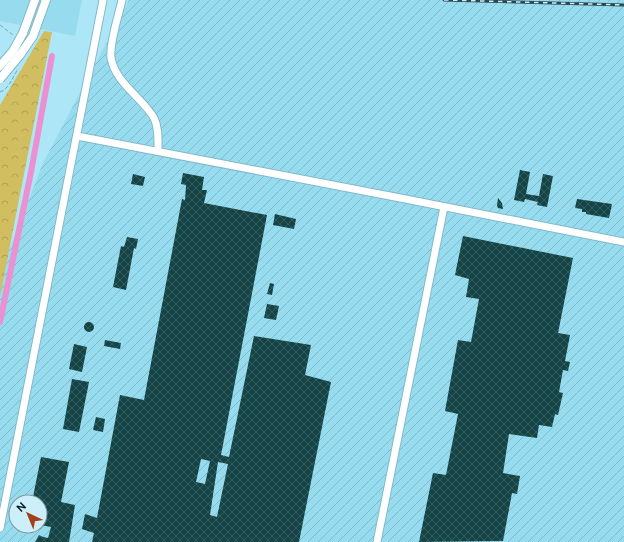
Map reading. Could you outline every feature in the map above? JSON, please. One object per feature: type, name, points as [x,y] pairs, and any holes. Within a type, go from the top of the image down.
[{"type":"street","points":[[0,66],[13,51],[23,34],[36,0]]},
{"type":"street","points":[[0,79],[20,55],[33,36],[46,0]]},
{"type":"street","points":[[0,528],[103,0]]},
{"type":"street","points":[[122,0],[112,44],[111,56],[118,74],[124,83],[154,118],[158,135],[158,151]]},
{"type":"street","points":[[77,136],[624,242]]},
{"type":"street","points":[[377,542],[444,207]]},
{"type":"path","points":[[0,92],[5,90],[10,84],[21,65]]},
{"type":"shaded area","points":[[0,0],[82,0],[75,36],[0,21]]},
{"type":"shaded area","points":[[129,0],[624,0],[624,542],[0,542],[0,274],[43,163]]},
{"type":"green space","points":[[44,31],[52,32],[0,296],[0,105]]},
{"type":"building","points":[[520,170],[530,172],[526,194],[539,196],[543,174],[553,176],[547,207],[537,205],[538,202],[525,199],[524,202],[514,200]]},
{"type":"building","points":[[183,173],[204,177],[202,190],[207,190],[204,203],[267,215],[221,455],[229,457],[254,336],[311,345],[305,375],[331,382],[299,542],[92,542],[94,533],[82,529],[85,514],[97,518],[120,395],[144,400],[182,199],[185,200],[186,185],[181,184]],"holes":[[[201,459],[210,461],[205,484],[196,482]],[[218,462],[228,464],[217,517],[210,515]]]},
{"type":"building","points":[[133,174],[145,177],[143,186],[131,184]]},
{"type":"building","points":[[498,198],[502,203],[503,209],[498,208],[497,206]]},
{"type":"building","points":[[577,199],[612,204],[609,218],[586,214],[586,212],[582,212],[582,209],[575,208]]},
{"type":"building","points":[[275,214],[296,219],[294,229],[273,225]]},
{"type":"building","points":[[463,236],[573,258],[558,333],[570,335],[565,361],[570,362],[568,371],[563,370],[559,392],[563,393],[558,415],[555,414],[552,427],[539,425],[537,438],[509,434],[503,473],[520,476],[517,494],[512,493],[503,541],[419,542],[433,473],[446,475],[458,414],[445,411],[458,340],[471,342],[479,299],[466,297],[469,279],[455,275]]},
{"type":"building","points":[[127,237],[138,239],[136,249],[134,248],[126,290],[113,287],[121,246],[124,247]]},
{"type":"building","points":[[270,283],[274,284],[272,295],[267,294]]},
{"type":"building","points":[[267,304],[279,306],[276,320],[264,318]]},
{"type":"building","points":[[87,322],[91,322],[93,323],[93,331],[87,332],[84,329],[84,325]]},
{"type":"building","points":[[105,340],[121,343],[120,349],[104,346]]},
{"type":"building","points":[[74,344],[87,347],[82,372],[69,369]]},
{"type":"building","points":[[72,379],[89,382],[79,432],[63,429]]},
{"type":"building","points":[[96,417],[105,419],[103,432],[93,430]]},
{"type":"building","points":[[41,457],[69,462],[61,502],[75,505],[69,542],[35,542],[39,535],[48,538],[51,527],[48,526],[48,494],[34,494]]},
{"type":"waterway","points":[[0,322],[31,172],[52,56]]},
{"type":"railway","points":[[444,0],[624,5]]}]
